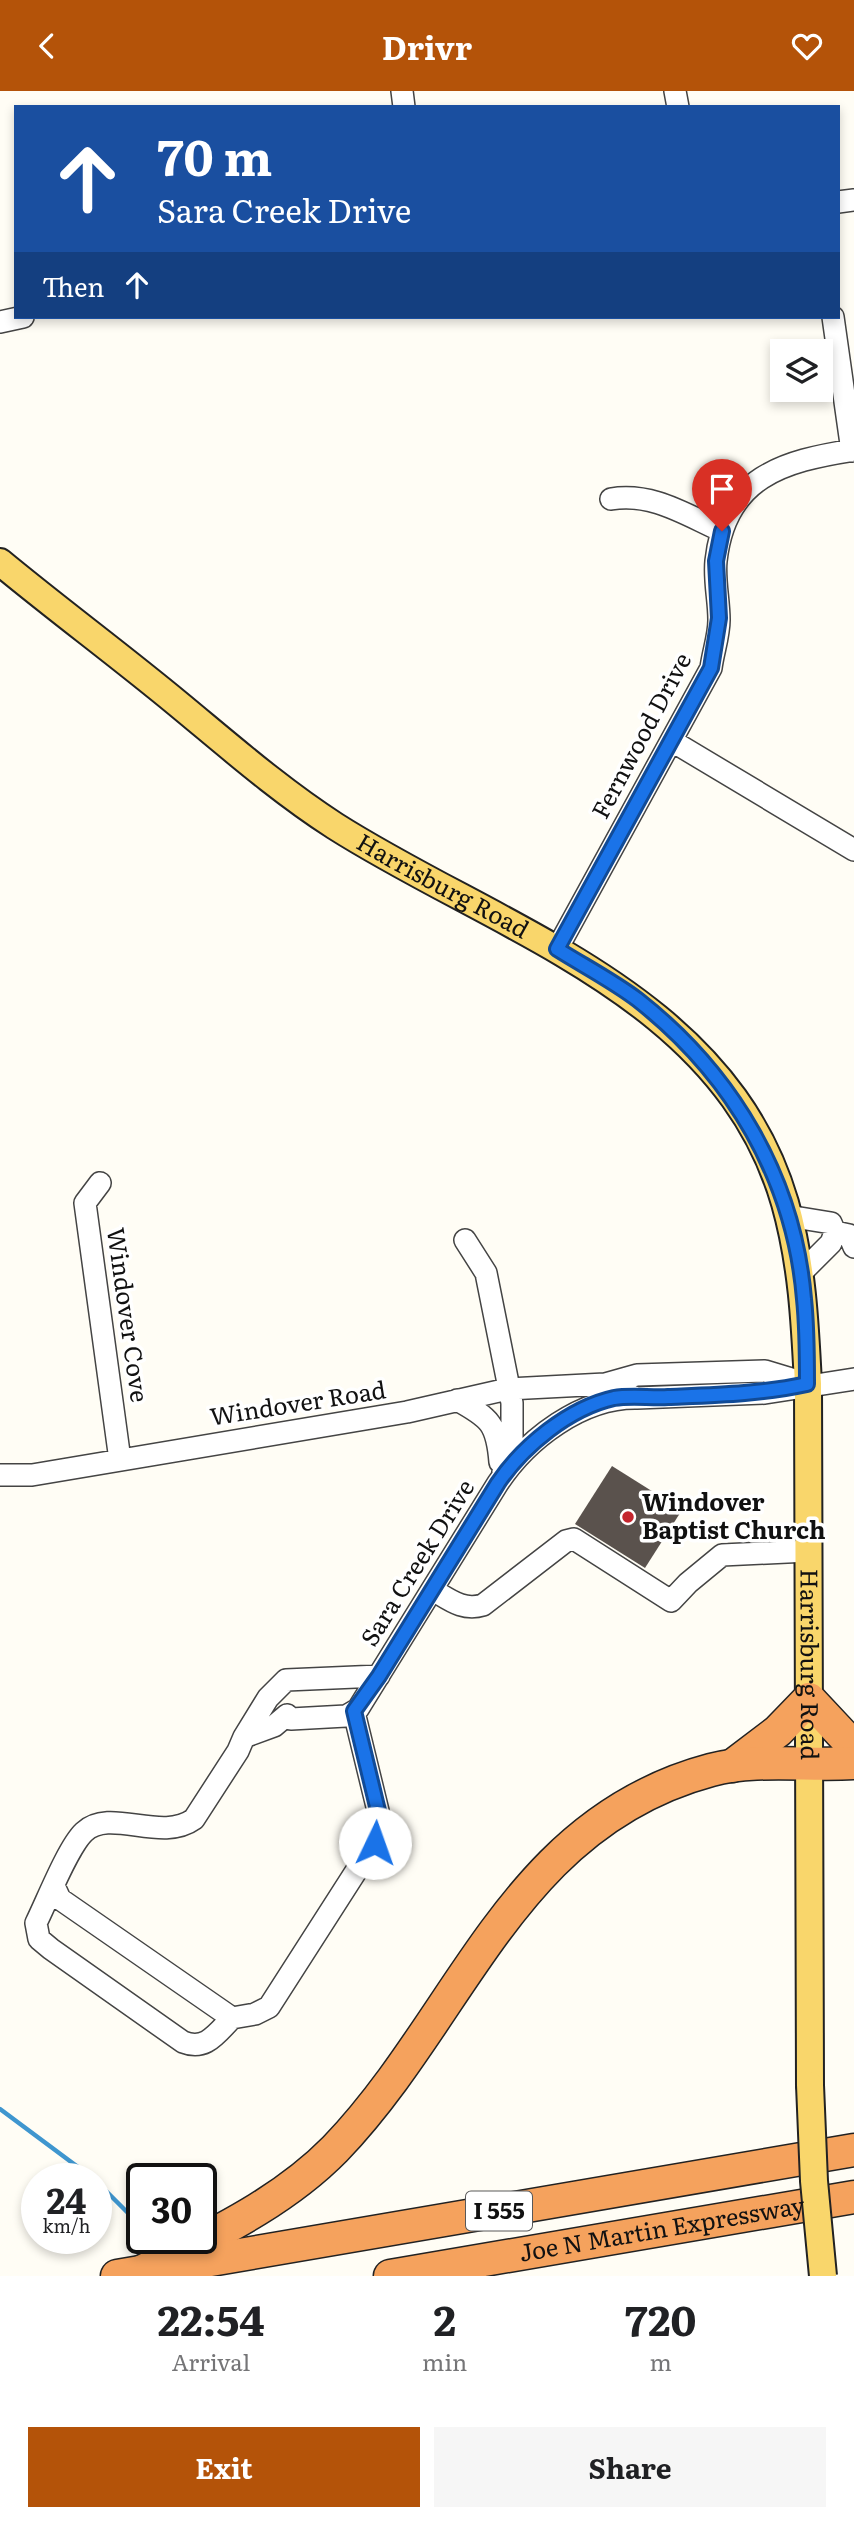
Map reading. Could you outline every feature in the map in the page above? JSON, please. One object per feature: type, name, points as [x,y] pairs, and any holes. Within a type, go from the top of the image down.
[{"type":"highway","points":[[732,1766],[778,1731],[809,1699],[854,1747]]},
{"type":"highway","points":[[130,2274],[250,2214],[286,2191],[334,2149],[385,2086],[518,1899],[567,1847],[612,1814],[686,1778],[732,1766],[854,1763]]},
{"type":"highway","name":"Joe N Martin Expressway","points":[[130,2274],[854,2150]]},
{"type":"highway","name":"Joe N Martin Expressway","points":[[390,2276],[854,2197]]},
{"type":"main road","name":"Harrisburg Road","points":[[0,562],[253,766],[324,818],[409,869],[557,949],[637,999],[708,1065],[752,1127],[773,1172],[788,1216],[804,1296],[810,1765],[810,2085],[814,2181],[823,2276]]},
{"type":"street","points":[[833,319],[853,451]]},
{"type":"street","name":"Fernwood Drive","points":[[557,949],[711,668],[719,618],[716,561],[722,531],[730,511],[746,492],[776,468],[807,458],[853,451]]},
{"type":"street","points":[[611,499],[634,496],[650,499],[722,531]]},
{"type":"street","points":[[672,741],[854,850]]},
{"type":"street","name":"Windover Cove","points":[[100,1183],[85,1203],[120,1460]]},
{"type":"street","points":[[788,1216],[831,1223],[835,1232],[831,1243],[800,1274]]},
{"type":"street","points":[[835,1232],[849,1235],[854,1247]]},
{"type":"street","name":"Sara Creek Drive","points":[[465,1240],[486,1273],[508,1389],[512,1440],[502,1478]]},
{"type":"street","name":"Windover Road","points":[[0,1475],[32,1475],[338,1424],[508,1389],[605,1384],[637,1375],[765,1371],[807,1384]]},
{"type":"street","name":"Windover Road","points":[[605,1384],[637,1398],[765,1393],[854,1378]]},
{"type":"street","name":"Sara Creek Drive","points":[[354,1711],[379,1676],[502,1478],[555,1426],[603,1402],[615,1398],[637,1398]]},
{"type":"street","name":"Sara Creek Drive","points":[[457,1400],[482,1413],[498,1433],[502,1478]]},
{"type":"street","points":[[433,1590],[458,1605],[472,1608],[483,1605],[566,1541],[574,1539],[671,1601],[722,1555],[808,1551]]},
{"type":"street","points":[[275,1691],[291,1719],[346,1716],[354,1711],[380,1819],[378,1837],[273,2004],[255,2014],[232,2018],[208,2043],[193,2046],[183,2042],[39,1939],[35,1928],[54,1886],[82,1834],[91,1827],[100,1823],[170,1829],[185,1826],[194,1819],[239,1751],[244,1737],[275,1691],[286,1680],[379,1676]]},
{"type":"street","points":[[244,1737],[274,1726],[287,1715]]},
{"type":"street","points":[[54,1886],[60,1899],[232,2018]]},
{"type":"building","name":"Windover Baptist Church","points":[[612,1466],[682,1510],[645,1568],[575,1524]]},
{"type":"waterway","points":[[0,2109],[73,2163]]},
{"type":"waterway","points":[[112,2197],[126,2211]]},
{"type":"place","name":"Windover Baptist Church","points":[[628,1517]]},
{"type":"route","points":[[375,1843],[380,1819],[354,1711],[379,1676],[498,1483],[520,1457],[555,1426],[590,1406],[615,1398],[765,1393],[807,1384],[804,1296],[793,1235],[773,1172],[752,1127],[708,1065],[679,1036],[637,999],[557,949],[711,668],[717,643],[719,606],[715,576],[722,531]]}]
